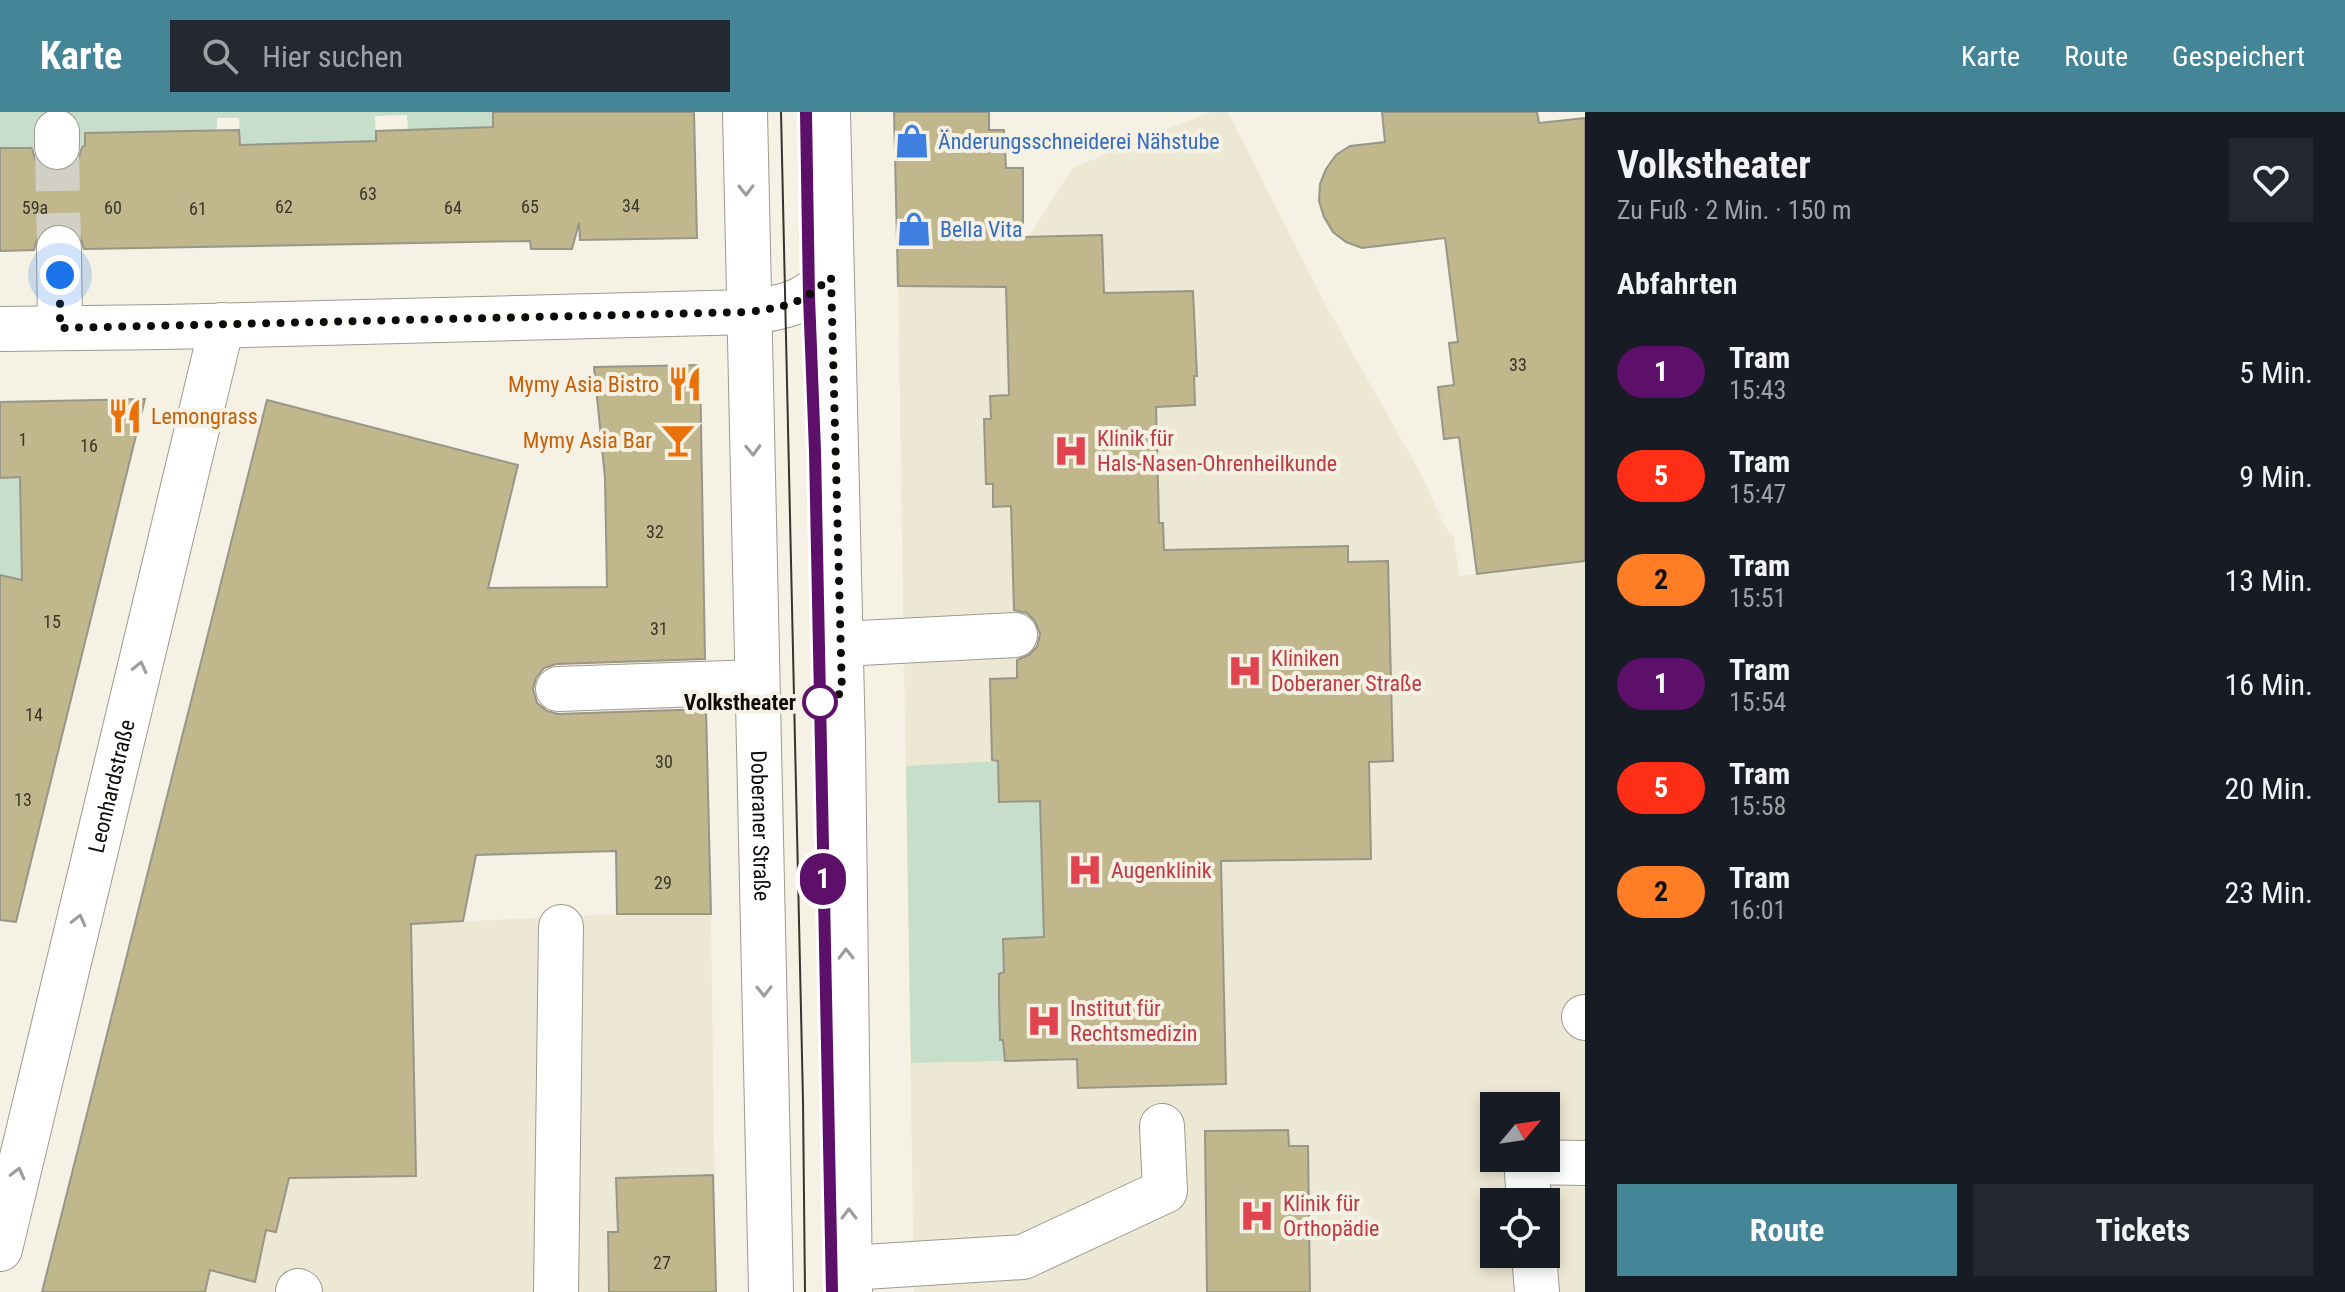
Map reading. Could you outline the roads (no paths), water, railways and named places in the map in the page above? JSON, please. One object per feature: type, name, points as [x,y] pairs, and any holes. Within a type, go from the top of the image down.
[{"type":"street","name":"Doberaner Straße","points":[[745,112],[771,1292]]},
{"type":"street","points":[[828,112],[841,644],[850,1280],[1023,1257],[1165,1191],[1162,1126]]},
{"type":"street","points":[[59,248],[60,328]]},
{"type":"street","points":[[0,329],[749,312],[784,307],[809,297],[831,277]]},
{"type":"street","name":"Leonhardstraße","points":[[0,1249],[222,325]]},
{"type":"street","points":[[841,644],[1015,635]]},
{"type":"street","points":[[558,689],[757,682]]},
{"type":"street","points":[[556,1292],[561,927]]},
{"type":"street","points":[[1527,1174],[1585,1163]]},
{"type":"street","points":[[1535,1268],[1537,1292]]},
{"type":"tunnel","points":[[57,147],[59,248]]},
{"type":"tram line","points":[[781,112],[805,1292]]},
{"type":"tram line","points":[[806,112],[832,1292]]},
{"type":"tram line","name":"1","points":[[806,112],[832,1292]]},
{"type":"place","name":"Änderungsschneiderei Nähstube","points":[[912,141]]},
{"type":"place","name":"Bella Vita","points":[[914,229]]},
{"type":"place","name":"Mymy Asia Bistro","points":[[685,384]]},
{"type":"place","name":"Lemongrass","points":[[125,416]]},
{"type":"place","name":"Mymy Asia Bar","points":[[678,440]]},
{"type":"place","name":"Klinik für Hals-Nasen-Ohrenheilkunde","points":[[1071,451]]},
{"type":"place","name":"Kliniken Doberaner Straße","points":[[1245,671]]},
{"type":"place","name":"Volkstheater","points":[[820,702]]},
{"type":"place","name":"Augenklinik","points":[[1085,870]]},
{"type":"place","name":"Institut für Rechtsmedizin","points":[[1044,1021]]},
{"type":"place","name":"Klinik für Orthopädie","points":[[1257,1216]]}]
